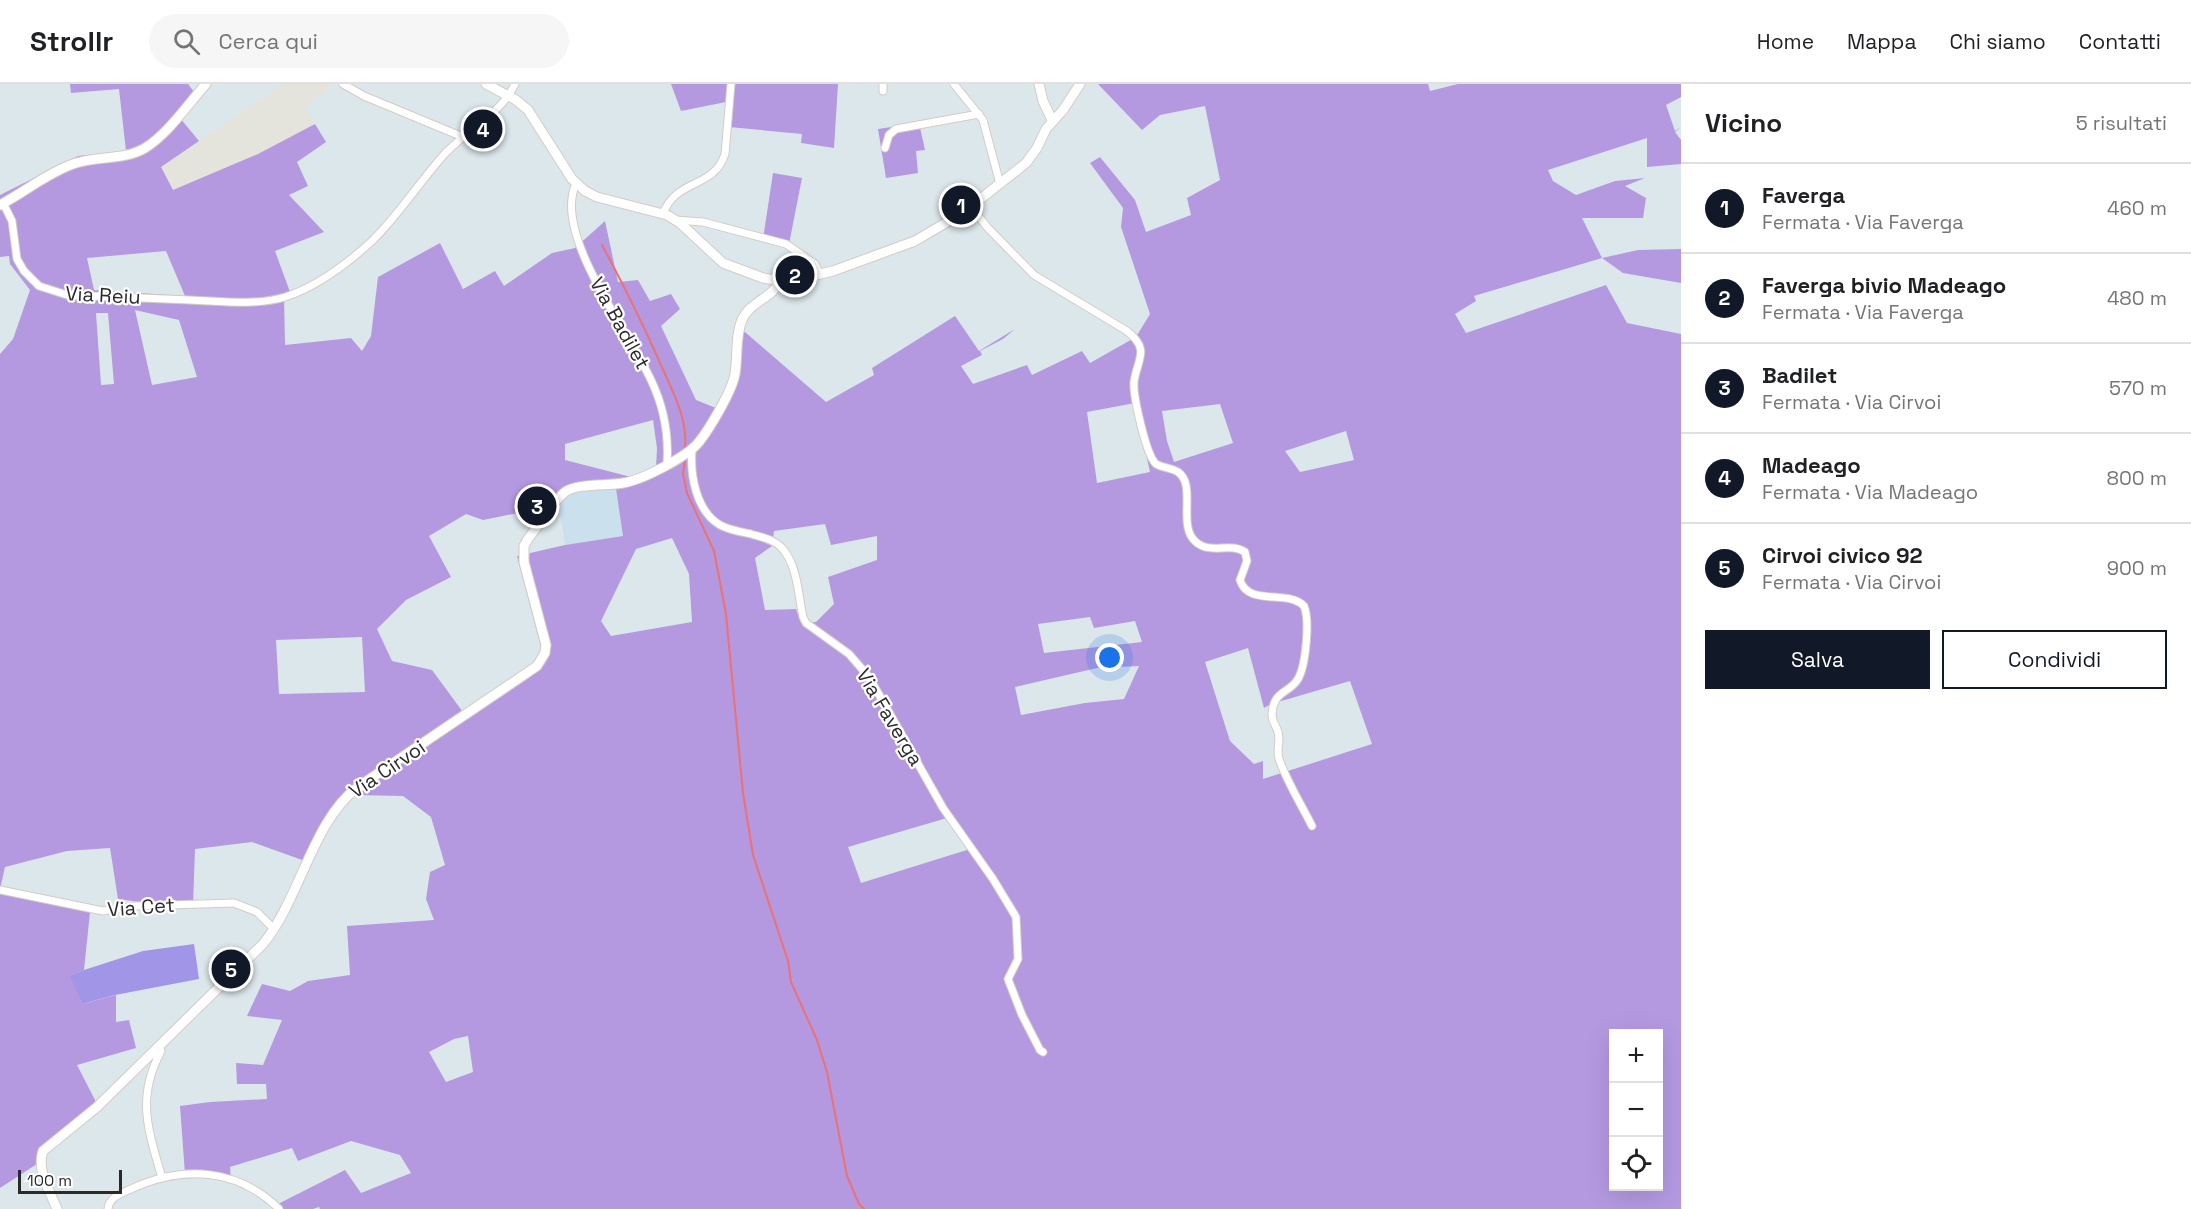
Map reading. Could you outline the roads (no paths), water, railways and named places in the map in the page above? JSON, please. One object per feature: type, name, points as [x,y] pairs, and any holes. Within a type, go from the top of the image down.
[{"type":"street","name":"Via Reiu","points":[[206,84],[162,134],[145,148],[128,155],[95,158],[73,164],[2,204],[12,220],[20,265],[33,282],[67,296],[262,301],[284,297],[308,288],[371,241],[388,224],[443,155],[510,96]]},
{"type":"street","points":[[343,84],[364,96],[463,137]]},
{"type":"street","points":[[486,84],[522,104],[533,116],[576,184],[585,191],[597,197],[663,214],[675,220],[723,263],[779,282],[792,282],[857,263],[915,241],[971,207],[1026,163],[1053,120],[1063,110],[1080,84]]},
{"type":"street","points":[[510,96],[515,84]]},
{"type":"street","points":[[663,214],[667,204],[679,191],[709,177],[723,162],[731,84]]},
{"type":"street","points":[[954,84],[985,124],[1000,184]]},
{"type":"street","points":[[1039,84],[1042,101],[1053,120]]},
{"type":"street","points":[[885,148],[889,135],[896,129],[979,114]]},
{"type":"street","name":"Via Badilet","points":[[576,184],[571,198],[572,217],[577,236],[601,292],[651,380],[666,421],[667,464]]},
{"type":"street","points":[[971,207],[996,237],[1034,274],[1117,325],[1138,342],[1141,357],[1134,387],[1147,450],[1156,464],[1183,477],[1186,488],[1188,531],[1192,538],[1202,547],[1209,549],[1235,548],[1245,552],[1247,561],[1240,580],[1249,592],[1293,598],[1304,606],[1307,617],[1306,641],[1300,675],[1296,682],[1280,693],[1272,715],[1278,734],[1277,747],[1280,760],[1312,826]]},
{"type":"street","points":[[675,220],[703,222],[786,244],[815,264],[820,274]]},
{"type":"street","points":[[692,450],[732,384],[739,328],[744,315],[751,306],[778,286],[779,282]]},
{"type":"street","name":"Via Cirvoi","points":[[57,1209],[41,1168],[40,1159],[43,1150],[97,1107],[263,944],[274,929],[326,825],[342,801],[358,787],[527,675],[542,661],[546,645],[523,554],[528,539],[560,497],[571,489],[631,482],[692,450]]},
{"type":"street","name":"Via Faverga","points":[[692,450],[694,478],[705,512],[720,525],[769,539],[781,547],[796,579],[806,623],[849,654],[869,677],[944,808],[993,879],[1016,918],[1018,959],[1008,979],[1022,1016],[1043,1052]]},
{"type":"street","name":"Via Cet","points":[[0,890],[104,910],[136,906],[234,903],[257,912],[274,929]]},
{"type":"street","points":[[159,1047],[161,1051],[149,1078],[145,1101],[162,1178]]},
{"type":"street","points":[[108,1209],[109,1204],[117,1195],[174,1174],[194,1173],[232,1180],[259,1192],[279,1209]]},
{"type":"waterway","points":[[602,245],[640,319],[675,396],[682,416],[685,449]]},
{"type":"waterway","points":[[685,458],[683,474],[687,493],[714,551],[726,614],[743,793],[753,855],[788,961],[791,982],[817,1040],[827,1072],[847,1176],[859,1204],[864,1209]]},
{"type":"place","name":"Madeago","points":[[483,129]]},
{"type":"place","name":"Faverga","points":[[961,205]]},
{"type":"place","name":"Faverga bivio Madeago","points":[[795,275]]},
{"type":"place","name":"Badilet","points":[[537,506]]},
{"type":"place","name":"Cirvoi civico 92","points":[[231,969]]}]
